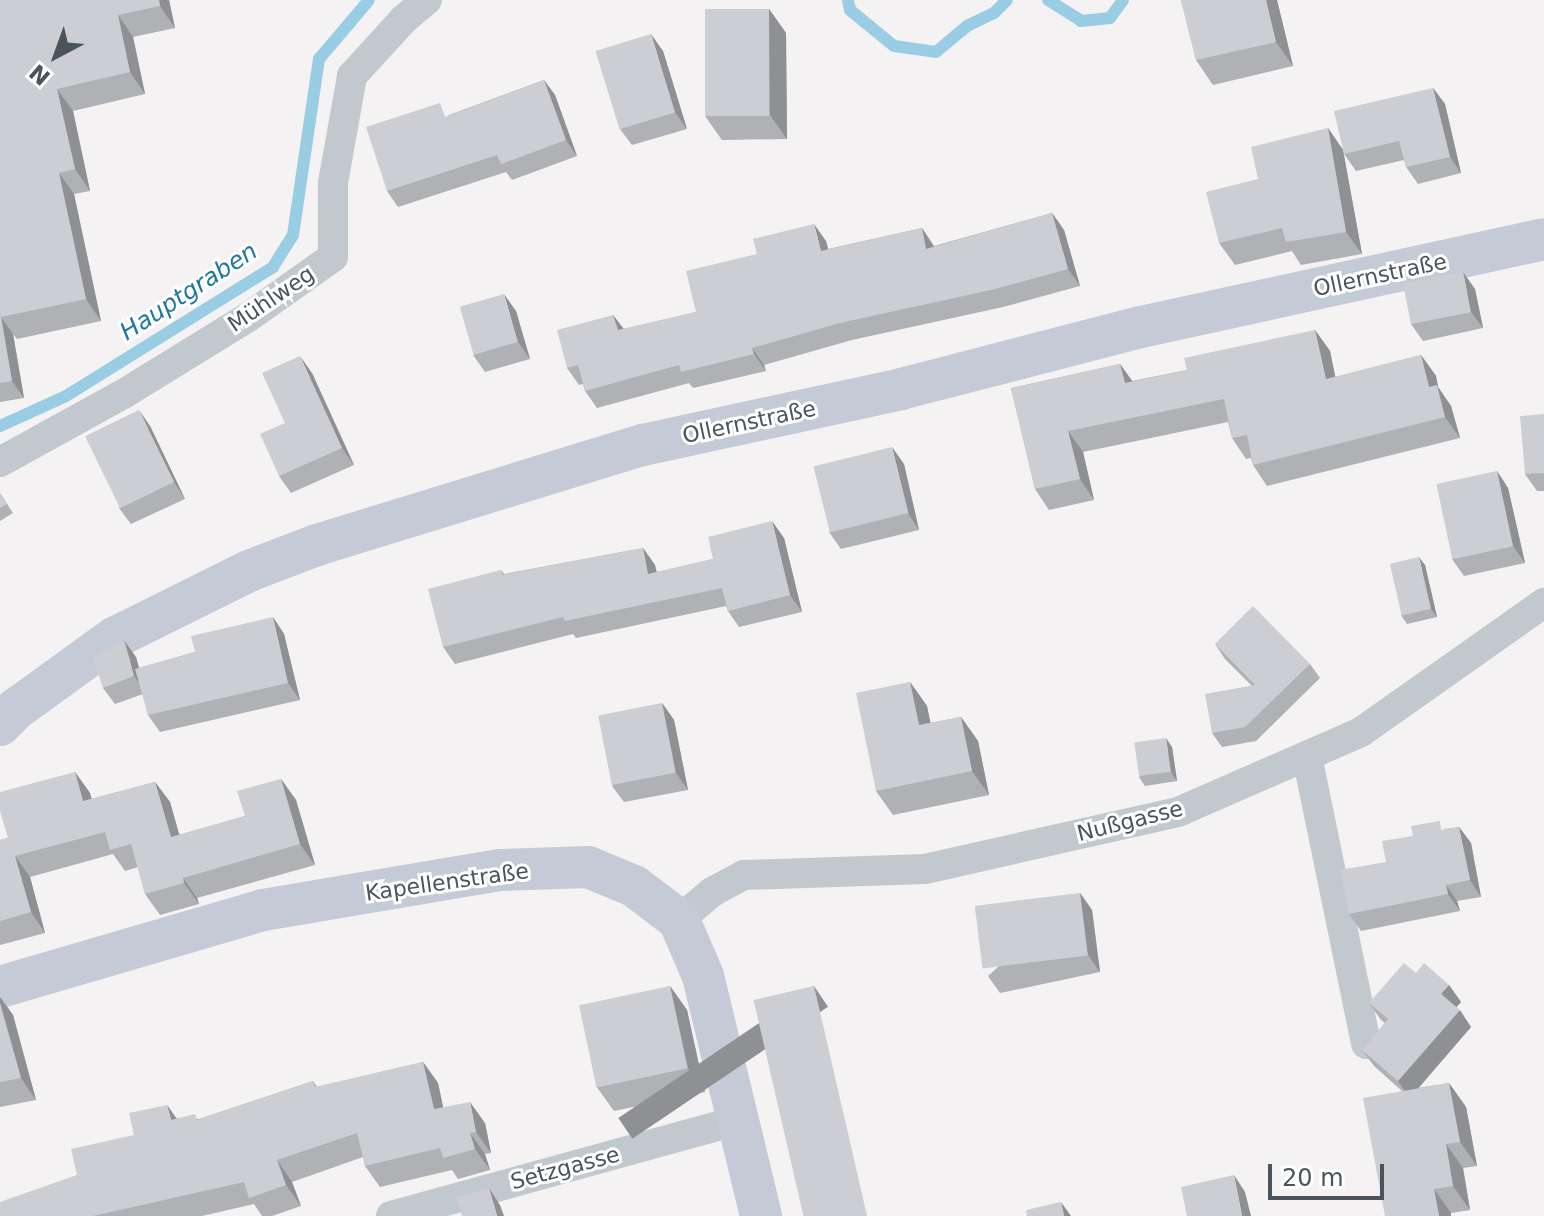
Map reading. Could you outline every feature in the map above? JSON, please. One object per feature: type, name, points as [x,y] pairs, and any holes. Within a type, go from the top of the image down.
[{"type":"street","name":"Mühlweg","points":[[0,462],[125,393],[247,318],[333,257],[333,183],[352,76],[404,19],[427,0]]},
{"type":"street","name":"Ollernstraße","points":[[0,725],[54,680],[114,638],[249,571],[317,545],[643,445],[901,389],[1141,327],[1544,239]]},
{"type":"street","name":"Nußgasse","points":[[679,920],[712,892],[744,875],[925,869],[1178,812],[1361,732],[1544,603]]},
{"type":"street","points":[[1307,756],[1366,1044]]},
{"type":"street","name":"Kapellenstraße","points":[[0,987],[263,910],[500,870],[588,867],[634,886],[679,920],[703,976],[761,1216]]},
{"type":"street","name":"Setzgasse","points":[[391,1216],[740,1120]]},
{"type":"building","points":[[0,0],[159,0],[160,6],[118,15],[130,72],[57,89],[75,169],[59,173],[86,299],[1,317],[0,311]]},
{"type":"building","points":[[1181,0],[1266,0],[1276,42],[1196,60]]},
{"type":"building","points":[[705,9],[769,9],[769,116],[705,116]]},
{"type":"building","points":[[651,34],[675,112],[620,129],[596,51]]},
{"type":"building","points":[[544,80],[566,140],[501,164],[497,155],[387,191],[366,127],[440,103],[445,117]]},
{"type":"building","points":[[1433,88],[1450,157],[1406,167],[1399,141],[1344,154],[1334,111]]},
{"type":"building","points":[[1328,128],[1346,232],[1286,242],[1282,228],[1219,243],[1206,192],[1258,179],[1251,147]]},
{"type":"building","points":[[1052,213],[1068,269],[991,290],[840,323],[752,348],[754,354],[681,372],[679,365],[585,391],[578,365],[567,368],[557,330],[613,315],[618,330],[696,312],[686,271],[757,254],[753,239],[814,224],[821,251],[922,228],[926,249]]},
{"type":"building","points":[[1463,272],[1471,312],[1411,324],[1403,284]]},
{"type":"building","points":[[504,294],[518,342],[474,355],[460,307]]},
{"type":"building","points":[[0,311],[12,381],[0,383]]},
{"type":"building","points":[[1315,330],[1326,379],[1421,355],[1429,387],[1437,385],[1445,417],[1253,465],[1247,435],[1232,438],[1224,399],[1068,431],[1080,479],[1035,489],[1011,388],[1120,364],[1125,383],[1187,370],[1184,358]]},
{"type":"building","points":[[300,356],[342,448],[279,476],[260,434],[285,423],[262,373]]},
{"type":"building","points":[[139,410],[174,482],[120,508],[85,436]]},
{"type":"building","points":[[1544,414],[1544,473],[1525,474],[1520,416]]},
{"type":"building","points":[[892,447],[908,513],[830,533],[813,467]]},
{"type":"building","points":[[1497,471],[1513,546],[1452,559],[1436,484]]},
{"type":"building","points":[[0,494],[7,504],[0,508]]},
{"type":"building","points":[[772,521],[790,595],[728,611],[722,588],[565,621],[563,617],[443,647],[428,589],[501,570],[502,575],[643,548],[648,574],[713,559],[708,537]]},
{"type":"building","points":[[1419,557],[1431,609],[1402,615],[1390,564]]},
{"type":"building","points":[[1253,606],[1310,664],[1245,727],[1212,733],[1205,694],[1255,685],[1215,644]]},
{"type":"building","points":[[273,617],[288,683],[148,715],[135,669],[195,652],[191,636]]},
{"type":"building","points":[[124,640],[134,676],[103,688],[93,658]]},
{"type":"building","points":[[910,682],[919,725],[961,717],[972,771],[876,791],[856,693]]},
{"type":"building","points":[[662,703],[676,773],[612,785],[598,715]]},
{"type":"building","points":[[1166,738],[1171,772],[1139,776],[1134,742]]},
{"type":"building","points":[[75,772],[83,801],[155,782],[171,837],[245,816],[237,791],[281,779],[300,844],[183,878],[184,883],[145,894],[131,844],[110,850],[105,832],[15,856],[31,912],[0,921],[0,840],[8,838],[0,811],[0,792]]},
{"type":"building","points":[[1440,821],[1441,830],[1459,827],[1470,880],[1446,885],[1448,894],[1349,914],[1340,870],[1386,862],[1382,841],[1413,836],[1411,826]]},
{"type":"building","points":[[1080,893],[1088,956],[982,968],[975,906]]},
{"type":"building","points":[[1404,963],[1416,973],[1424,963],[1449,985],[1441,994],[1460,1010],[1398,1081],[1362,1050],[1388,1019],[1369,1003]]},
{"type":"building","points":[[670,986],[687,1068],[596,1088],[579,1005]]},
{"type":"building","points":[[814,986],[867,1216],[803,1216],[754,1000]]},
{"type":"building","points":[[0,1003],[21,1078],[0,1082]]},
{"type":"building","points":[[423,1062],[434,1109],[470,1102],[476,1132],[470,1133],[475,1149],[443,1158],[440,1148],[365,1166],[357,1133],[277,1160],[286,1185],[249,1198],[244,1182],[93,1216],[0,1216],[0,1202],[77,1175],[71,1149],[134,1135],[129,1113],[167,1105],[171,1120],[195,1114],[197,1120],[313,1081],[315,1087]]},
{"type":"building","points":[[1449,1083],[1460,1142],[1446,1144],[1453,1186],[1434,1189],[1439,1216],[1385,1216],[1363,1098]]},
{"type":"building","points":[[1234,1175],[1242,1216],[1187,1216],[1181,1187]]},
{"type":"building","points":[[489,1188],[497,1216],[462,1216],[456,1197]]},
{"type":"building","points":[[1061,1202],[1064,1216],[1027,1216],[1026,1210]]},
{"type":"waterway","name":"Hauptgraben","points":[[0,426],[66,396],[273,267],[293,235],[319,59],[369,0]]},
{"type":"waterway","name":"Hauptgraben","points":[[848,0],[850,10],[894,46],[936,52],[967,26],[994,13],[1007,0]]},
{"type":"waterway","name":"Hauptgraben","points":[[1048,0],[1081,21],[1110,18],[1123,0]]}]
